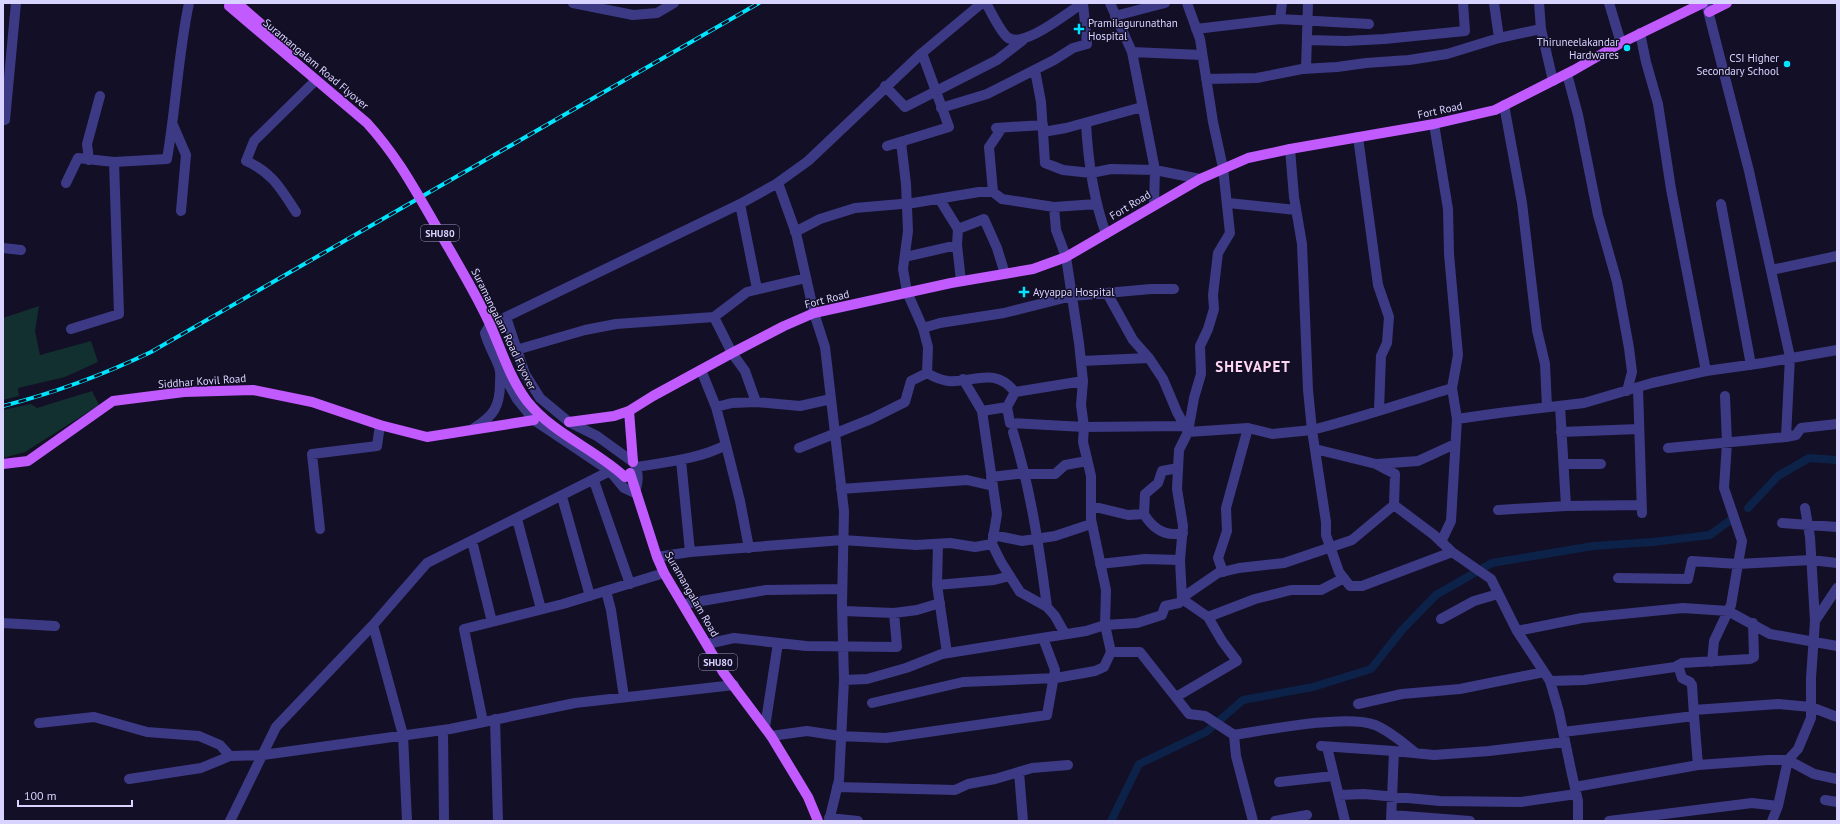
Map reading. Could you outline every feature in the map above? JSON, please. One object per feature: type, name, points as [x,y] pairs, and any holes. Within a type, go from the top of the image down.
[{"type":"main road","name":"Fort Road","points":[[569,422],[614,416],[630,411],[653,396],[732,353],[814,312],[961,281],[1033,269],[1066,257],[1200,179],[1248,158],[1290,149],[1434,124],[1495,110],[1567,74],[1640,33],[1703,3]]},
{"type":"main road","points":[[1707,8],[1727,3]]},
{"type":"main road","name":"Suramangalam Road Flyover","points":[[231,4],[367,123],[387,145],[476,294],[495,334],[514,381],[525,398],[552,424],[612,466],[631,470],[635,493]]},
{"type":"main road","name":"Siddhar Kovil Road","points":[[3,464],[28,461],[113,401],[184,392],[253,390],[312,402],[380,425],[427,437],[474,428],[534,420]]},
{"type":"main road","points":[[630,411],[631,470]]},
{"type":"main road","name":"Suramangalam Road","points":[[635,493],[664,573],[684,604],[723,672],[771,736],[808,797],[815,821]]},
{"type":"street","points":[[5,120],[16,3]]},
{"type":"street","points":[[66,183],[78,158],[114,162],[167,159],[173,125],[182,38],[189,3]]},
{"type":"street","points":[[573,3],[633,15],[657,13],[674,3]]},
{"type":"street","points":[[506,318],[525,374],[540,398],[569,422],[597,436],[631,470],[638,480],[635,493],[624,488],[610,471],[534,420],[517,399],[500,370],[486,340],[485,333],[488,328],[506,318],[740,204],[778,183],[808,161],[922,53],[982,3]]},
{"type":"street","points":[[986,3],[1006,37],[1014,40],[1025,39]]},
{"type":"street","points":[[886,86],[904,107],[997,60],[1025,39],[1083,3],[1087,44],[1073,48],[1035,70],[987,94],[942,108]]},
{"type":"street","points":[[1110,3],[1132,52],[1155,170],[1154,205]]},
{"type":"street","points":[[1115,16],[1165,3]]},
{"type":"street","points":[[1182,599],[1180,560],[1183,533],[1181,510],[1176,489],[1178,450],[1187,429],[1201,374],[1200,346],[1208,329],[1214,309],[1213,295],[1218,253],[1230,233],[1228,203],[1223,168],[1213,122],[1202,55],[1196,29],[1187,3]]},
{"type":"street","points":[[1280,19],[1282,3]]},
{"type":"street","points":[[1306,68],[1308,3]]},
{"type":"street","points":[[1307,40],[1346,41],[1384,39],[1465,31],[1462,3]]},
{"type":"street","points":[[1494,3],[1499,38]]},
{"type":"street","points":[[1539,3],[1541,29],[1553,80]]},
{"type":"street","points":[[1609,3],[1621,43]]},
{"type":"street","points":[[1707,8],[1749,171],[1790,357],[1786,437]]},
{"type":"street","points":[[1196,29],[1280,19],[1308,19],[1369,24]]},
{"type":"street","points":[[1206,79],[1257,78],[1306,68],[1337,67],[1409,60],[1447,54],[1499,38],[1541,29]]},
{"type":"street","points":[[1640,33],[1646,62],[1658,104],[1671,189],[1706,371]]},
{"type":"street","points":[[1132,52],[1202,55]]},
{"type":"street","points":[[887,146],[950,127],[935,91],[922,53]]},
{"type":"street","points":[[1035,70],[1041,102],[1046,163],[1064,170],[1091,173],[1111,168],[1155,170],[1200,179]]},
{"type":"street","points":[[1567,74],[1578,115],[1598,215],[1617,282],[1632,372],[1627,391]]},
{"type":"street","points":[[296,212],[277,183],[257,166],[246,161],[254,141],[312,84]]},
{"type":"street","points":[[89,160],[87,144],[100,96]]},
{"type":"street","points":[[1504,105],[1522,203],[1537,330],[1545,364],[1547,408]]},
{"type":"street","points":[[993,192],[989,147],[998,128],[1043,128],[1086,123],[1142,107]]},
{"type":"street","points":[[1086,123],[1091,173],[1097,204],[1106,234]]},
{"type":"street","points":[[1434,124],[1448,208],[1449,262],[1458,355],[1452,388],[1456,419],[1456,444],[1451,521],[1441,542]]},
{"type":"street","points":[[173,125],[186,155],[181,211]]},
{"type":"street","points":[[1358,137],[1378,285],[1389,317],[1387,343],[1381,356],[1379,410]]},
{"type":"street","points":[[901,142],[908,231],[903,268],[907,292],[923,328],[928,347],[927,373]]},
{"type":"street","points":[[1290,149],[1296,210],[1302,244],[1308,390],[1312,430],[1326,522],[1326,535],[1339,572],[1350,586],[1362,586],[1452,552]]},
{"type":"street","points":[[71,329],[120,314],[114,162]]},
{"type":"street","points":[[778,183],[795,232],[814,312],[825,346],[844,511],[842,589],[844,680],[839,780],[829,820],[858,821]]},
{"type":"street","points":[[795,232],[820,219],[855,208],[940,200],[979,192],[993,192],[1002,199],[1054,207],[1097,204]]},
{"type":"street","points":[[940,200],[958,229],[957,245],[961,281]]},
{"type":"street","points":[[1228,203],[1296,210]]},
{"type":"street","points":[[740,204],[757,289]]},
{"type":"street","points":[[1721,204],[1751,365]]},
{"type":"street","points":[[872,703],[962,682],[1054,678],[1095,671],[1104,667],[1111,652],[1105,625],[1106,590],[1091,524],[1091,476],[1083,442],[1084,427],[1081,405],[1083,381],[1081,361],[1066,257],[1056,230],[1054,207]]},
{"type":"street","points":[[958,229],[984,220],[997,248],[1006,274]]},
{"type":"street","points":[[905,257],[957,245]]},
{"type":"street","points":[[3,248],[21,250]]},
{"type":"street","points":[[1771,270],[1837,256]]},
{"type":"street","points":[[516,350],[585,330],[616,324],[714,317],[747,292],[806,278]]},
{"type":"street","points":[[923,328],[940,323],[1004,313],[1072,296],[1151,289],[1174,289]]},
{"type":"street","points":[[1107,293],[1134,340],[1149,358],[1163,379],[1187,429]]},
{"type":"street","points":[[714,317],[732,353],[745,371],[756,402]]},
{"type":"street","points":[[1456,419],[1584,403],[1706,371],[1837,350]]},
{"type":"street","points":[[1081,361],[1149,358]]},
{"type":"street","points":[[474,428],[486,421],[496,410],[500,398],[500,370]]},
{"type":"street","points":[[701,370],[716,407],[740,501],[749,548]]},
{"type":"street","points":[[927,373],[940,380],[950,381],[986,376],[1008,383],[1016,392]]},
{"type":"street","points":[[799,448],[834,432],[871,419],[905,402],[911,381],[927,373]]},
{"type":"street","points":[[963,379],[982,412],[997,514],[993,540],[1001,562],[1020,592],[1047,607],[1055,616],[1065,634]]},
{"type":"street","points":[[1016,392],[1083,381]]},
{"type":"street","points":[[1016,392],[1007,408],[1010,423],[1084,427],[1187,429],[1248,428],[1272,434],[1312,430],[1362,417],[1379,410],[1452,388]]},
{"type":"street","points":[[1498,510],[1566,506],[1642,509],[1638,388]]},
{"type":"street","points":[[1712,662],[1714,641],[1731,605],[1742,541],[1724,488],[1727,443],[1725,396]]},
{"type":"street","points":[[716,407],[732,403],[756,402],[800,406],[831,399]]},
{"type":"street","points":[[1560,406],[1566,506]]},
{"type":"street","points":[[982,412],[1007,408]]},
{"type":"street","points":[[1668,448],[1786,437],[1796,434],[1801,428],[1837,424]]},
{"type":"street","points":[[320,529],[312,454],[377,446],[380,425]]},
{"type":"street","points":[[1223,572],[1218,558],[1227,531],[1226,508],[1248,428]]},
{"type":"street","points":[[1561,432],[1639,429]]},
{"type":"street","points":[[1013,432],[1025,474],[1038,538],[1047,607]]},
{"type":"street","points":[[1376,464],[1418,461],[1456,444]]},
{"type":"street","points":[[631,470],[712,452],[726,445]]},
{"type":"street","points":[[844,680],[867,678],[893,672],[947,653],[1086,631],[1105,625],[1137,623],[1162,615],[1165,606],[1179,603],[1182,599],[1218,573],[1284,563],[1352,540],[1394,505],[1395,474],[1376,464],[1315,449]]},
{"type":"street","points":[[681,460],[690,552]]},
{"type":"street","points":[[841,489],[967,480],[992,481],[1025,474],[1055,474],[1065,465],[1088,461]]},
{"type":"street","points":[[1564,464],[1602,464]]},
{"type":"street","points":[[1178,468],[1162,471],[1158,484],[1145,494],[1144,514],[1148,521],[1171,536],[1183,533]]},
{"type":"street","points":[[230,821],[276,727],[373,625],[427,563],[562,497],[610,471]]},
{"type":"street","points":[[594,480],[630,584]]},
{"type":"street","points":[[562,497],[590,596]]},
{"type":"street","points":[[1394,505],[1452,552],[1490,579],[1517,631],[1550,681],[1575,790],[1578,821]]},
{"type":"street","points":[[1091,506],[1128,515],[1144,514]]},
{"type":"street","points":[[1772,821],[1778,806],[1788,760],[1798,749],[1811,718],[1815,621],[1808,524],[1805,508]]},
{"type":"street","points":[[517,519],[541,609]]},
{"type":"street","points":[[1782,523],[1837,527]]},
{"type":"street","points":[[657,557],[690,552],[843,540],[916,545],[950,543],[975,546],[993,540],[1022,541],[1055,536],[1091,524]]},
{"type":"street","points":[[472,541],[492,622]]},
{"type":"street","points":[[938,544],[937,585],[947,653]]},
{"type":"street","points":[[1100,564],[1145,559],[1180,560]]},
{"type":"street","points":[[1618,578],[1688,579],[1692,561],[1738,564],[1811,560],[1837,563]]},
{"type":"street","points":[[483,722],[464,629],[590,596],[664,573]]},
{"type":"street","points":[[937,585],[994,580],[1010,576]]},
{"type":"street","points":[[1208,617],[1255,599],[1291,590],[1321,590],[1344,578]]},
{"type":"street","points":[[1815,621],[1837,588]]},
{"type":"street","points":[[684,604],[766,590],[842,589]]},
{"type":"street","points":[[606,591],[611,610],[624,698]]},
{"type":"street","points":[[1441,619],[1474,601],[1498,594]]},
{"type":"street","points":[[1176,697],[1237,661],[1222,641],[1208,617],[1182,599]]},
{"type":"street","points":[[843,611],[894,613],[917,610],[940,603]]},
{"type":"street","points":[[1517,631],[1582,618],[1683,608],[1728,611],[1753,623],[1770,634],[1837,646]]},
{"type":"street","points":[[707,644],[734,638],[778,643],[897,647],[894,613]]},
{"type":"street","points":[[3,623],[55,626]]},
{"type":"street","points":[[1550,681],[1584,680],[1675,667],[1678,665],[1745,660],[1754,657],[1753,623]]},
{"type":"street","points":[[373,625],[403,735],[407,821]]},
{"type":"street","points":[[771,736],[807,731],[840,736],[886,738],[1047,715],[1055,670],[1043,638]]},
{"type":"street","points":[[764,727],[778,643]]},
{"type":"street","points":[[1111,652],[1140,652],[1189,714],[1205,716],[1234,735],[1278,728],[1352,721],[1374,725],[1395,737],[1416,753]]},
{"type":"street","points":[[1678,665],[1682,678],[1690,682],[1692,685],[1698,765]]},
{"type":"street","points":[[1358,704],[1402,694],[1460,689],[1544,672]]},
{"type":"street","points":[[129,779],[201,768],[230,756],[262,755],[443,730],[575,703],[734,686]]},
{"type":"street","points":[[1345,821],[1339,795],[1324,746],[1434,755],[1489,751],[1694,713],[1778,704],[1811,707],[1837,717]]},
{"type":"street","points":[[40,723],[94,717],[147,732],[199,736],[220,745],[230,756]]},
{"type":"street","points":[[495,719],[498,821]]},
{"type":"street","points":[[443,730],[444,821]]},
{"type":"street","points":[[1234,735],[1236,756],[1253,821]]},
{"type":"street","points":[[1394,751],[1392,818],[1470,821]]},
{"type":"street","points":[[1339,795],[1364,794],[1440,801],[1521,802],[1698,765],[1788,760],[1814,774],[1837,779]]},
{"type":"street","points":[[837,787],[955,790],[968,784],[995,779],[1032,768],[1068,766]]},
{"type":"street","points":[[1019,772],[1023,821]]},
{"type":"street","points":[[1279,782],[1333,776]]},
{"type":"street","points":[[1825,800],[1837,802]]},
{"type":"street","points":[[1609,821],[1752,803],[1778,806]]},
{"type":"street","points":[[1275,821],[1307,815]]},
{"type":"green space","points":[[39,306],[35,331],[40,355],[91,341],[98,362],[65,377],[18,388],[19,396],[3,400],[3,318]]},
{"type":"green space","points":[[92,391],[99,405],[25,452],[3,458],[3,410],[31,404],[37,408]]},
{"type":"waterway","points":[[1748,508],[1778,476],[1809,458],[1837,460]]},
{"type":"waterway","points":[[1111,821],[1139,764],[1206,732],[1243,700],[1313,687],[1371,669],[1402,630],[1436,595],[1492,563],[1593,546],[1653,542],[1710,535],[1729,521]]},
{"type":"railway","points":[[3,406],[78,383],[151,352],[759,3]]},
{"type":"place","name":"Pramilagurunathan Hospital","points":[[1079,29]]},
{"type":"place","name":"Thiruneelakandar Hardwares","points":[[1627,48]]},
{"type":"place","name":"CSI Higher Secondary School","points":[[1787,64]]},
{"type":"place","name":"Ayyappa Hospital","points":[[1024,292]]},
{"type":"district","name":"SHEVAPET","points":[[1253,367]]}]
